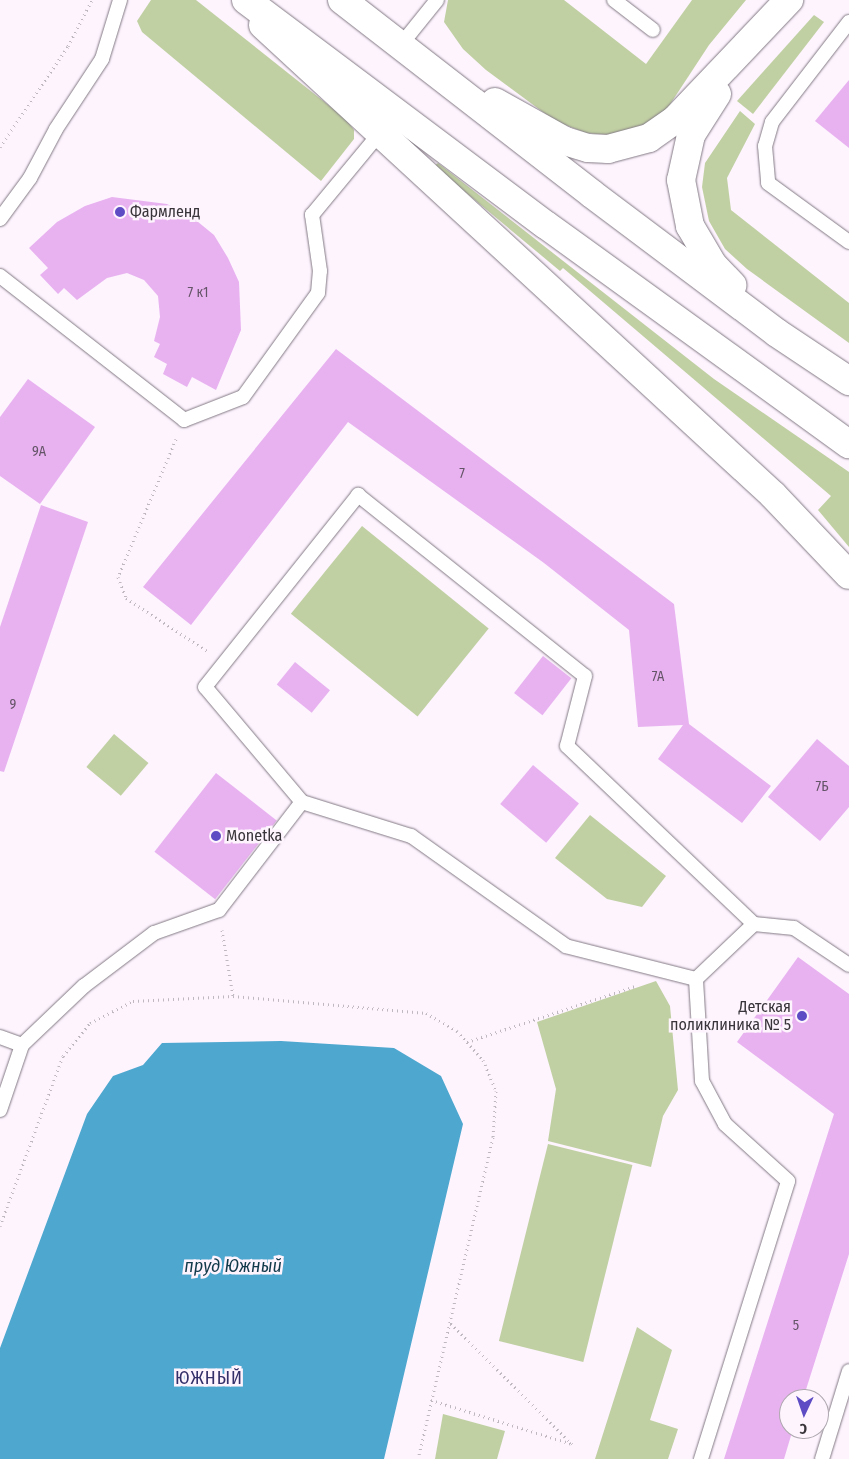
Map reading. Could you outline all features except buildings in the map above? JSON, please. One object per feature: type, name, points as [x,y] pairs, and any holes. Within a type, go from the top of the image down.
[{"type":"main road","points":[[236,0],[379,134],[773,495],[849,574]]},
{"type":"main road","points":[[246,0],[546,226],[849,444]]},
{"type":"main road","points":[[342,0],[778,333],[849,381]]},
{"type":"main road","points":[[406,50],[566,141],[608,149],[649,138],[675,120],[743,51],[788,0]]},
{"type":"main road","points":[[743,51],[691,135],[681,180],[683,204],[690,226],[712,265],[778,333]]},
{"type":"lane","points":[[0,218],[30,178],[56,128],[102,59],[120,0]]},
{"type":"lane","points":[[406,50],[437,0]]},
{"type":"lane","points":[[614,0],[653,30]]},
{"type":"lane","points":[[849,22],[772,122],[766,146],[768,183],[849,242]]},
{"type":"lane","points":[[0,276],[184,420],[243,397],[318,293],[320,271],[312,216],[379,134]]},
{"type":"lane","points":[[696,980],[566,946],[411,836],[302,802],[205,687],[358,495],[585,676],[567,746],[754,924],[794,928],[849,965]]},
{"type":"lane","points":[[0,1110],[22,1045],[84,986],[154,933],[219,910],[302,802]]},
{"type":"lane","points":[[701,1459],[788,1181],[725,1124],[702,1081],[696,980],[754,924]]},
{"type":"lane","points":[[0,1037],[22,1045]]},
{"type":"lane","points":[[822,1459],[849,1371]]},
{"type":"path","points":[[0,147],[68,46],[92,0]]},
{"type":"path","points":[[184,420],[118,577],[126,598],[224,662]]},
{"type":"path","points":[[219,910],[233,996]]},
{"type":"path","points":[[467,1042],[669,974]]},
{"type":"path","points":[[0,1226],[63,1056],[90,1023],[133,1001],[233,996],[426,1013],[458,1031],[482,1060],[496,1091],[493,1137],[418,1459]]},
{"type":"path","points":[[432,1400],[572,1444],[450,1322]]},
{"type":"green space","points":[[151,0],[196,0],[346,119],[354,130],[354,139],[321,181],[142,32],[137,21]]},
{"type":"green space","points":[[448,0],[564,0],[646,64],[692,0],[746,0],[709,45],[667,109],[649,124],[625,134],[607,135],[586,133],[555,121],[486,70],[463,49],[444,22]]},
{"type":"green space","points":[[814,15],[824,22],[753,114],[737,101]]},
{"type":"green space","points":[[740,111],[755,124],[727,178],[731,210],[849,303],[849,343],[747,269],[725,249],[709,221],[702,187],[705,163]]},
{"type":"green space","points":[[438,163],[714,379],[849,472],[849,547],[818,510],[831,496],[563,268],[560,271],[434,166]]},
{"type":"green space","points":[[362,526],[489,629],[418,716],[291,614]]},
{"type":"green space","points":[[114,734],[148,763],[121,796],[86,767]]},
{"type":"green space","points":[[590,815],[666,876],[642,907],[607,899],[555,858]]},
{"type":"green space","points":[[656,981],[670,1006],[678,1090],[663,1116],[651,1167],[548,1141],[556,1089],[537,1022]]},
{"type":"green space","points":[[548,1144],[632,1165],[583,1362],[499,1341]]},
{"type":"green space","points":[[637,1327],[672,1350],[650,1420],[678,1429],[668,1459],[595,1459]]},
{"type":"green space","points":[[443,1414],[505,1431],[497,1459],[435,1459]]},
{"type":"water","name":"пруд Южный","points":[[281,1041],[394,1048],[441,1076],[463,1124],[384,1459],[0,1459],[0,1348],[87,1114],[113,1076],[143,1065],[162,1043]]},
{"type":"place","name":"Фармленд","points":[[120,212]]},
{"type":"place","name":"Monetka","points":[[216,836]]},
{"type":"place","name":"Детская поликлиника № 5","points":[[802,1016]]},
{"type":"district","name":"ЮЖНЫЙ","points":[[209,1378]]}]
